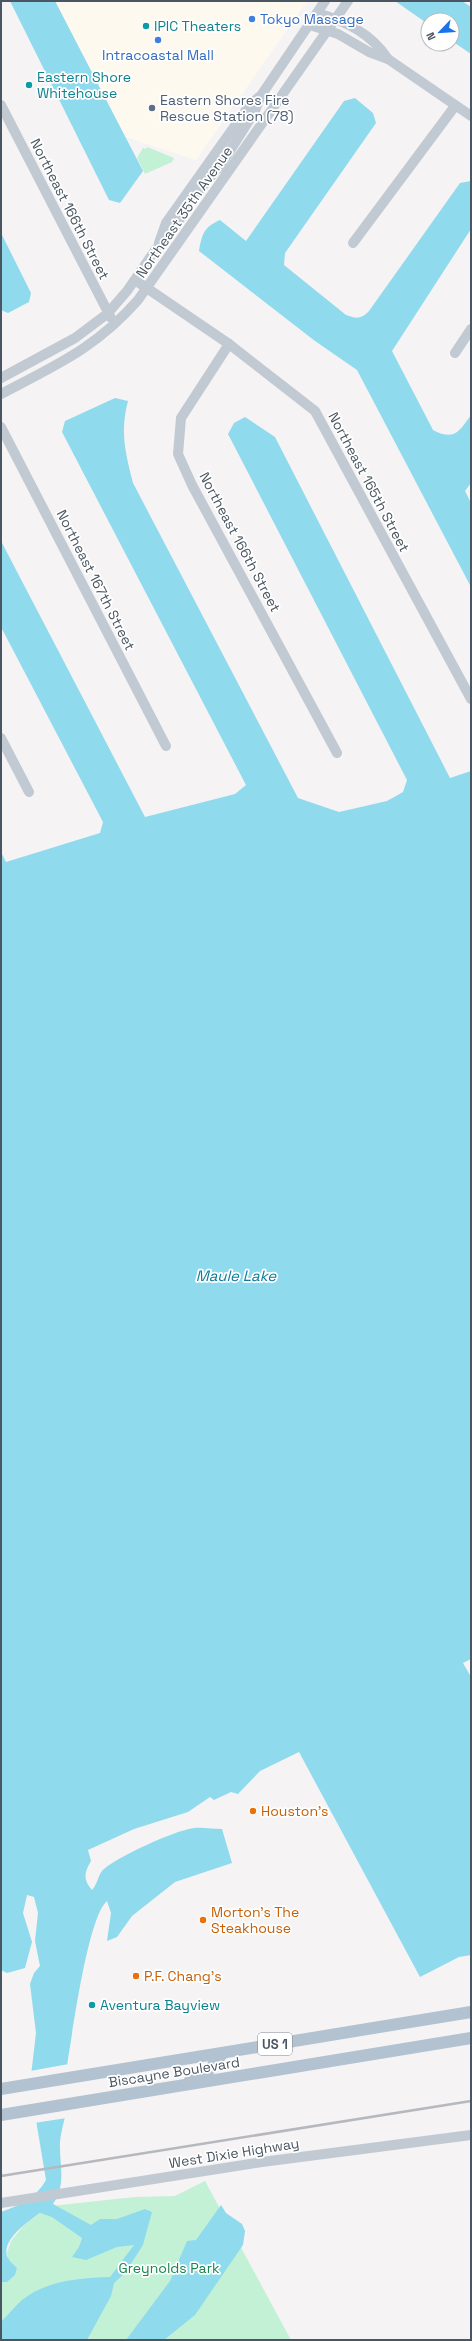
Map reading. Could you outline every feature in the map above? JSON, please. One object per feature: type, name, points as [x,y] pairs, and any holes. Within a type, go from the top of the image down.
[{"type":"main road","name":"Biscayne Boulevard","points":[[1,2089],[471,2012]]},
{"type":"main road","name":"Biscayne Boulevard","points":[[1,2115],[471,2038]]},
{"type":"main road","points":[[180,2086],[210,2070],[223,2053]]},
{"type":"street","name":"Northeast 35th Avenue","points":[[1,378],[75,338],[107,314],[135,280],[156,248],[173,230],[185,211],[195,206],[255,111],[260,97],[325,1]]},
{"type":"street","name":"Northeast 35th Avenue","points":[[1,394],[83,350],[116,324],[148,288],[348,1]]},
{"type":"street","points":[[317,13],[346,22],[361,32],[381,49],[388,59]]},
{"type":"street","points":[[310,25],[327,30],[370,52],[388,59],[454,106],[471,116]]},
{"type":"street","name":"Northeast 35th Avenue","points":[[156,248],[166,223],[249,106],[260,97]]},
{"type":"street","name":"Northeast 166th Street","points":[[1,105],[107,314],[116,324]]},
{"type":"street","points":[[353,243],[454,106]]},
{"type":"street","name":"Northeast 165th Street","points":[[135,280],[229,344],[315,411],[471,699]]},
{"type":"street","points":[[455,353],[471,329]]},
{"type":"street","name":"Northeast 166th Street","points":[[229,344],[181,418],[178,454],[192,485],[338,753]]},
{"type":"street","name":"Northeast 167th Street","points":[[1,427],[166,746]]},
{"type":"street","points":[[1,738],[29,792]]},
{"type":"street","name":"West Dixie Highway","points":[[4,2202],[262,2162],[471,2135]]},
{"type":"shaded area","name":"Intracoastal Mall","points":[[55,1],[307,1],[196,160],[125,137]]},
{"type":"green space","points":[[147,147],[174,158],[172,162],[145,174],[137,158],[143,148],[146,149]]},
{"type":"green space","name":"Greynolds Park","points":[[205,2181],[291,2340],[1,2340],[1,2282],[7,2282],[17,2269],[8,2259],[7,2253],[11,2241],[25,2224],[51,2206],[135,2197],[175,2196]]},
{"type":"water","points":[[10,1],[55,1],[143,171],[120,203],[109,200]]},
{"type":"water","points":[[395,1],[462,1],[471,7],[471,54],[460,46],[460,12],[420,12],[420,18]]},
{"type":"water","points":[[355,98],[373,113],[376,123],[285,253],[284,265],[346,315],[356,318],[364,316],[460,183],[471,181],[471,229],[392,351],[433,430],[446,435],[451,435],[463,426],[471,415],[471,483],[465,491],[471,503],[471,587],[357,370],[315,341],[199,251],[201,240],[207,228],[220,220],[246,241],[344,101]]},
{"type":"water","points":[[1,233],[31,293],[29,302],[8,313],[1,310]]},
{"type":"water","name":"Maule Lake","points":[[115,398],[128,401],[124,422],[124,442],[133,483],[298,798],[339,812],[387,801],[403,792],[407,780],[228,434],[234,423],[245,417],[275,437],[450,778],[471,771],[471,1659],[463,1663],[471,1677],[471,1955],[459,1957],[420,1977],[299,1752],[260,1771],[238,1794],[231,1792],[214,1800],[210,1797],[188,1812],[134,1829],[88,1850],[91,1861],[87,1869],[86,1879],[92,1890],[96,1885],[102,1871],[119,1859],[160,1839],[194,1828],[222,1829],[232,1863],[175,1882],[132,1916],[117,1937],[107,1941],[111,1913],[107,1901],[100,1911],[82,1975],[67,2065],[67,2105],[60,2142],[61,2181],[60,2189],[53,2204],[91,2225],[100,2219],[117,2219],[145,2209],[152,2212],[143,2245],[125,2273],[114,2283],[111,2296],[87,2340],[1,2340],[1,2322],[22,2300],[42,2288],[64,2281],[110,2277],[134,2245],[117,2247],[86,2260],[72,2257],[79,2247],[82,2238],[52,2217],[40,2213],[18,2231],[8,2243],[7,2256],[17,2268],[15,2275],[7,2282],[1,2282],[1,2212],[14,2207],[33,2196],[46,2180],[30,2084],[36,2033],[30,1984],[34,1973],[40,1966],[35,1941],[38,1913],[34,1897],[27,1895],[23,1913],[32,1942],[25,1968],[7,1973],[1,1970],[1,852],[6,862],[100,833],[103,822],[1,627],[1,541],[145,817],[235,794],[246,785],[62,432],[65,421]]},
{"type":"water","points":[[221,2205],[226,2213],[242,2224],[245,2231],[243,2245],[195,2315],[164,2340],[126,2340],[170,2281],[187,2241],[196,2240]]},
{"type":"pier","points":[[69,2064],[67,2078],[69,2105],[67,2118],[34,2123],[28,2084],[30,2071]]},
{"type":"railway","points":[[1,2176],[471,2101]]},
{"type":"place","name":"Tokyo Massage","points":[[252,19]]},
{"type":"place","name":"IPIC Theaters","points":[[146,26]]},
{"type":"place","name":"Intracoastal Mall","points":[[158,40]]},
{"type":"place","name":"Eastern Shore Whitehouse","points":[[29,85]]},
{"type":"place","name":"Eastern Shores Fire Rescue Station (78)","points":[[152,108]]},
{"type":"place","name":"Houston's","points":[[253,1811]]},
{"type":"place","name":"Morton's The Steakhouse","points":[[203,1920]]},
{"type":"place","name":"P.F. Chang's","points":[[136,1976]]},
{"type":"place","name":"Aventura Bayview","points":[[92,2005]]}]
